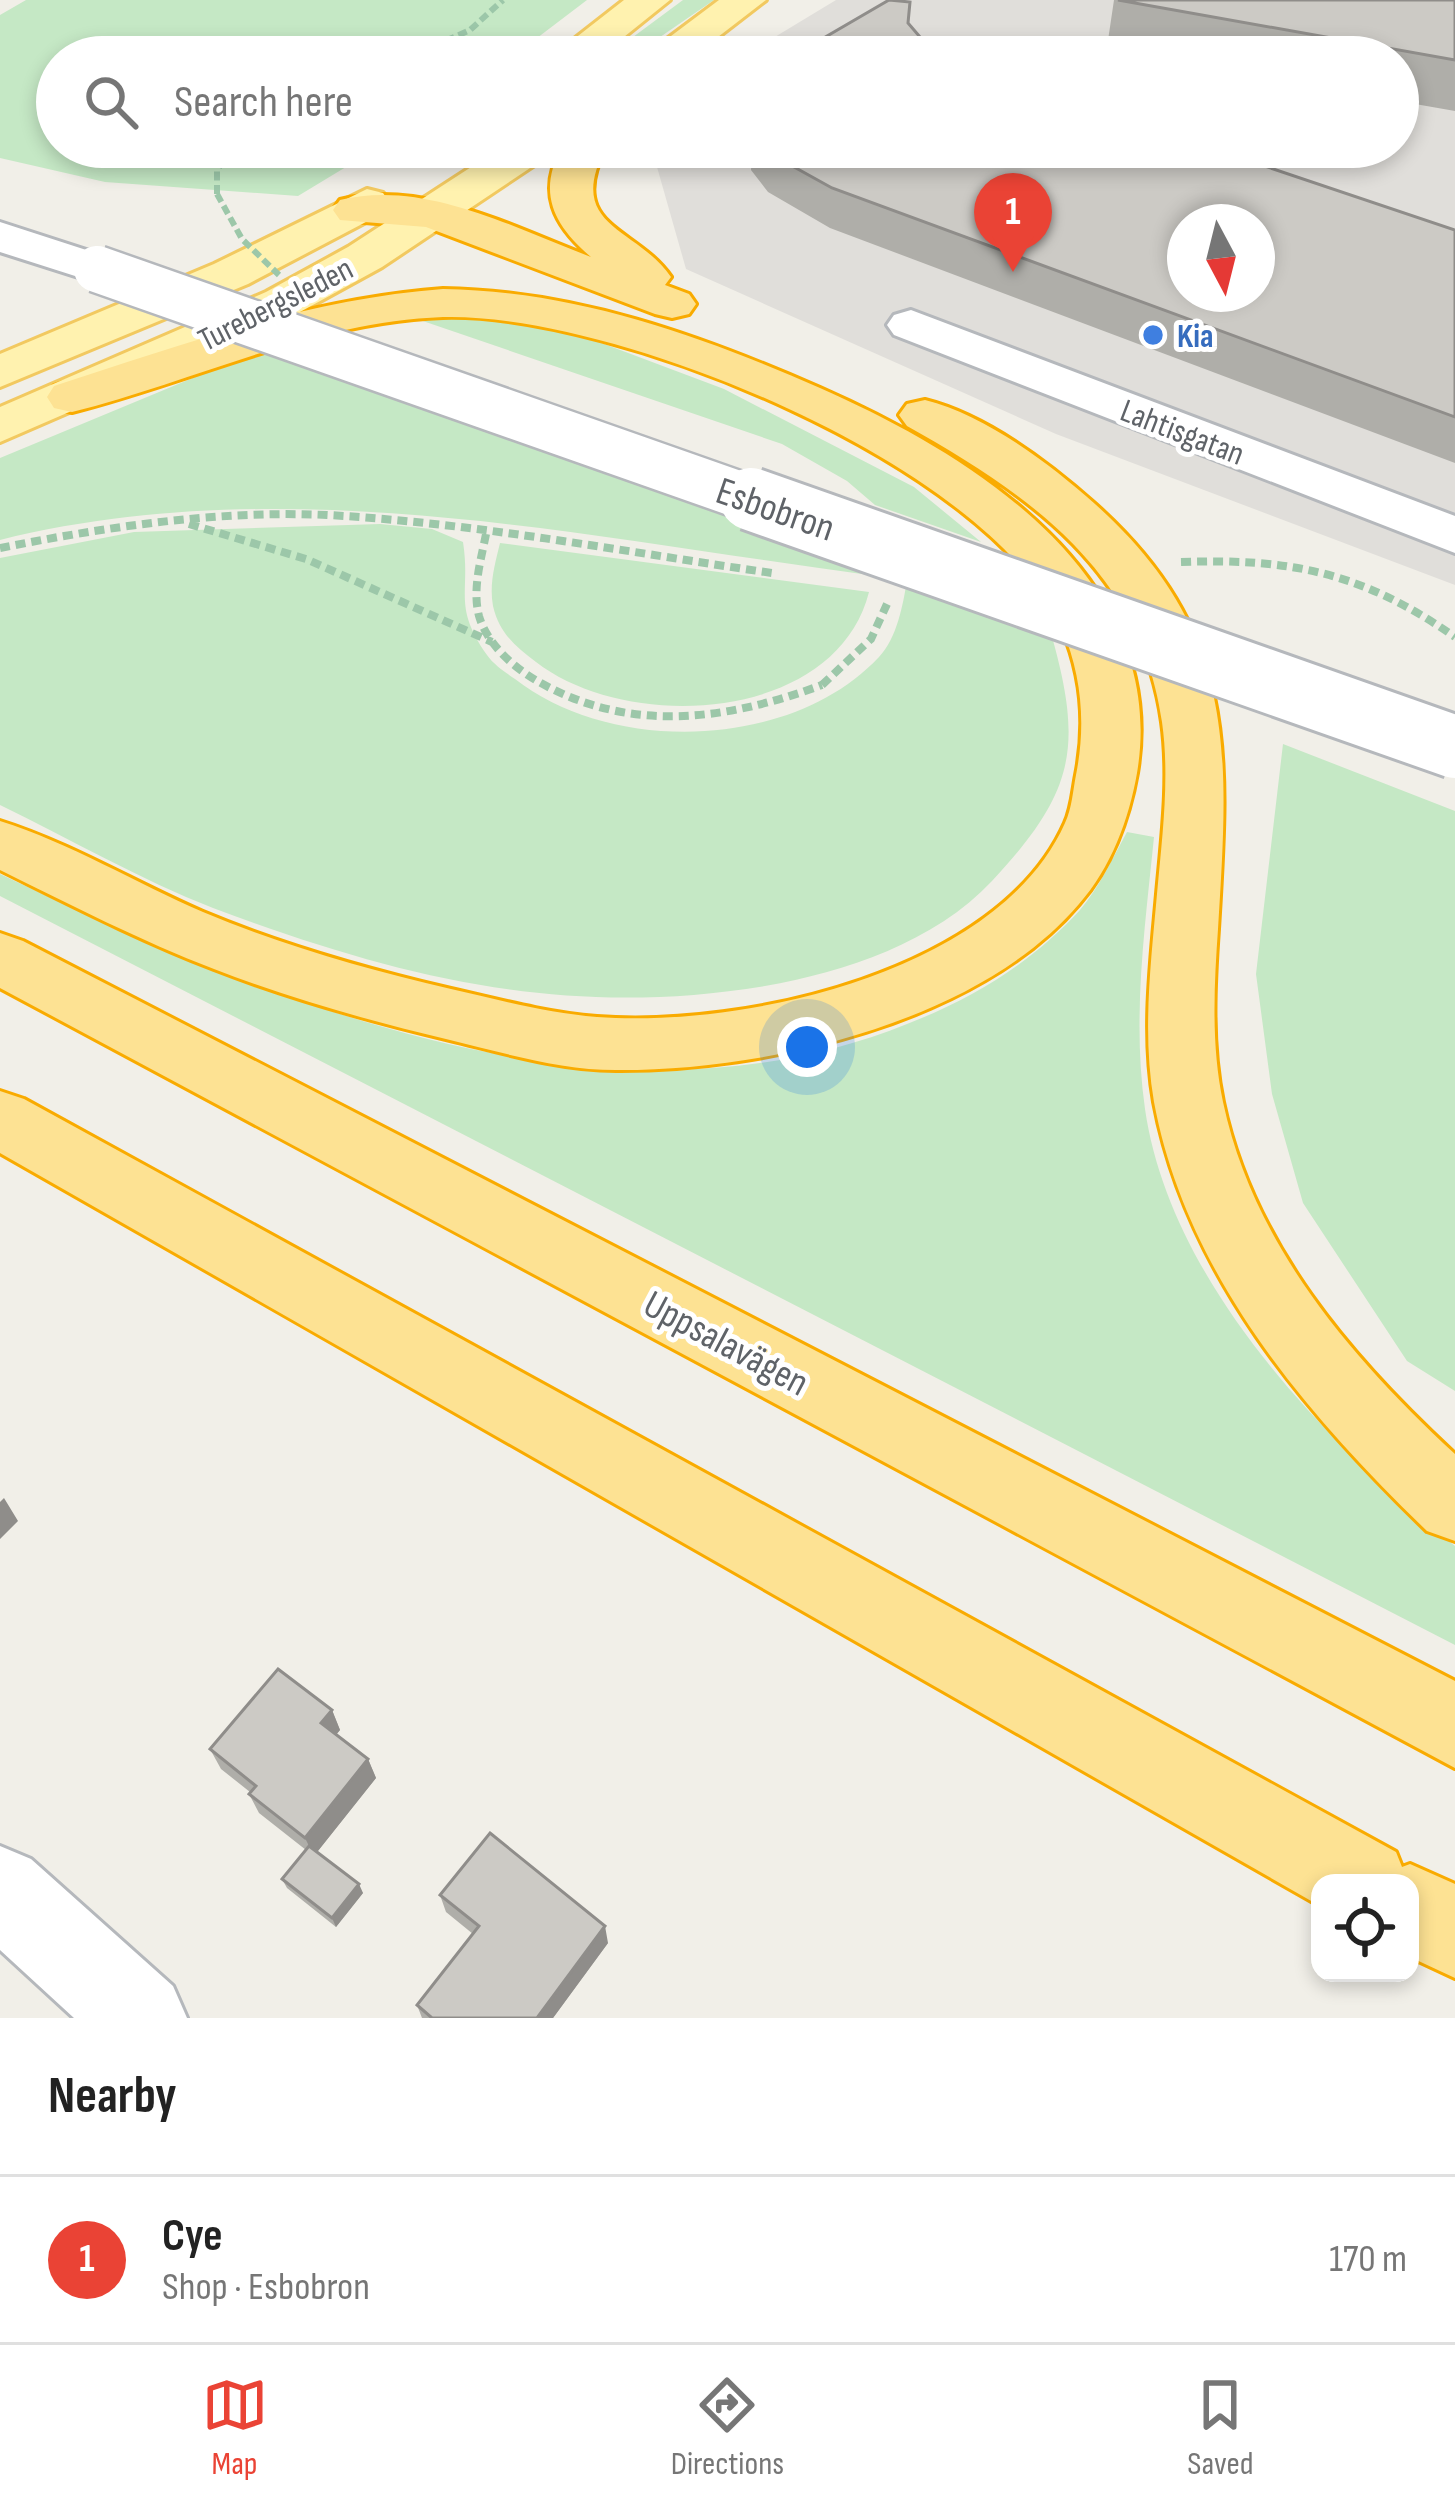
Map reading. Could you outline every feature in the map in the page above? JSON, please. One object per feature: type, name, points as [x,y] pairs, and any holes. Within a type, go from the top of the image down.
[{"type":"highway","points":[[572,168],[568,190],[588,231],[693,312]]},
{"type":"highway","points":[[356,210],[427,192],[874,388],[961,433],[1085,523],[1135,577],[1167,632],[1192,720],[1196,790],[1180,1024],[1189,1104],[1213,1188],[1255,1269],[1304,1346],[1390,1445],[1455,1504]]},
{"type":"highway","points":[[0,844],[211,942],[352,992],[510,1029],[611,1044],[725,1039],[812,1022],[912,988],[1000,940],[1068,879],[1101,821],[1112,760],[1113,702],[1082,616],[1040,557],[997,513],[881,436],[667,342],[596,319],[518,308],[448,303],[374,308],[72,397]]},
{"type":"highway","name":"Uppsalavägen","points":[[0,958],[1455,1726]]},
{"type":"highway","points":[[0,1119],[1349,1874]]},
{"type":"highway","points":[[1419,1913],[1455,1934]]},
{"type":"main road","points":[[601,36],[650,0]]},
{"type":"main road","points":[[694,36],[746,0]]},
{"type":"main road","name":"Turebergsleden","points":[[0,426],[283,302],[427,192],[483,168]]},
{"type":"main road","name":"Turebergsleden","points":[[0,372],[231,274],[356,210]]},
{"type":"street","name":"Esbobron","points":[[0,236],[1455,747]]},
{"type":"street","name":"Lahtisgatan","points":[[911,326],[1455,536]]},
{"type":"street","points":[[0,1890],[140,2018]]},
{"type":"path","points":[[457,36],[503,0]]},
{"type":"path","points":[[217,194],[219,168]]},
{"type":"path","points":[[0,548],[84,531],[176,521],[322,515],[778,573]]},
{"type":"path","points":[[176,521],[252,537],[343,570],[492,642],[550,689],[586,706],[631,717],[682,720],[734,715],[822,685]]},
{"type":"path","points":[[486,534],[476,587],[479,615],[492,642]]},
{"type":"path","points":[[1175,562],[1254,558],[1330,570],[1407,600],[1455,637]]},
{"type":"shaded area","points":[[836,0],[1455,0],[1455,585],[1056,434],[686,269],[657,168],[1419,168],[1419,36],[777,36]]},
{"type":"green space","points":[[26,0],[587,0],[540,36],[36,36],[36,166],[0,158],[0,15]]},
{"type":"green space","points":[[683,0],[714,0],[662,36],[634,36]]},
{"type":"green space","points":[[44,168],[344,168],[298,196],[105,182]]},
{"type":"green space","points":[[417,319],[533,322],[575,333],[724,389],[914,487],[981,542],[875,505],[847,481],[782,444]]},
{"type":"green space","points":[[270,346],[868,555],[869,575],[544,529],[325,510],[216,510],[108,520],[0,540],[0,458]]},
{"type":"green space","points":[[380,524],[432,529],[463,542],[466,611],[476,638],[504,671],[555,704],[601,721],[650,730],[751,725],[799,710],[842,688],[885,649],[898,621],[907,580],[1049,626],[1067,703],[1069,734],[1057,791],[1042,819],[992,881],[944,921],[887,951],[765,986],[621,998],[484,986],[282,933],[186,897],[0,805],[0,558],[134,532]]},
{"type":"green space","points":[[500,543],[869,592],[849,635],[816,668],[774,690],[725,703],[674,706],[623,700],[576,685],[536,662],[509,638],[499,624],[492,598]]},
{"type":"green space","points":[[1283,744],[1455,811],[1455,1391],[1407,1361],[1303,1203],[1272,1094],[1256,974]]},
{"type":"green space","points":[[1127,832],[1154,837],[1141,973],[1140,1041],[1145,1109],[1160,1173],[1186,1236],[1260,1353],[1355,1458],[1455,1546],[1455,1645],[0,896],[0,874],[215,969],[328,1010],[443,1043],[560,1064],[677,1070],[793,1058],[907,1024],[955,1003],[1021,963],[1061,929],[1093,892]]},
{"type":"building","points":[[889,0],[910,2],[908,23],[919,36],[827,36]]},
{"type":"building","points":[[1118,0],[1455,0],[1455,60],[1419,54],[1419,36],[1320,36]]},
{"type":"building","points":[[796,168],[1270,168],[1455,230],[1455,417],[1169,312],[1275,312],[1275,204],[1167,204],[1167,311],[832,188]]},
{"type":"building","points":[[278,1669],[332,1710],[321,1723],[368,1759],[305,1838],[249,1794],[256,1786],[210,1749]]},
{"type":"building","points":[[490,1833],[605,1926],[537,2018],[432,2018],[417,2005],[479,1926],[440,1895]]},
{"type":"building","points":[[309,1846],[359,1884],[332,1918],[282,1879]]},
{"type":"place","name":"Cye","points":[[1013,272]]},
{"type":"place","name":"Kia","points":[[1153,335]]}]
